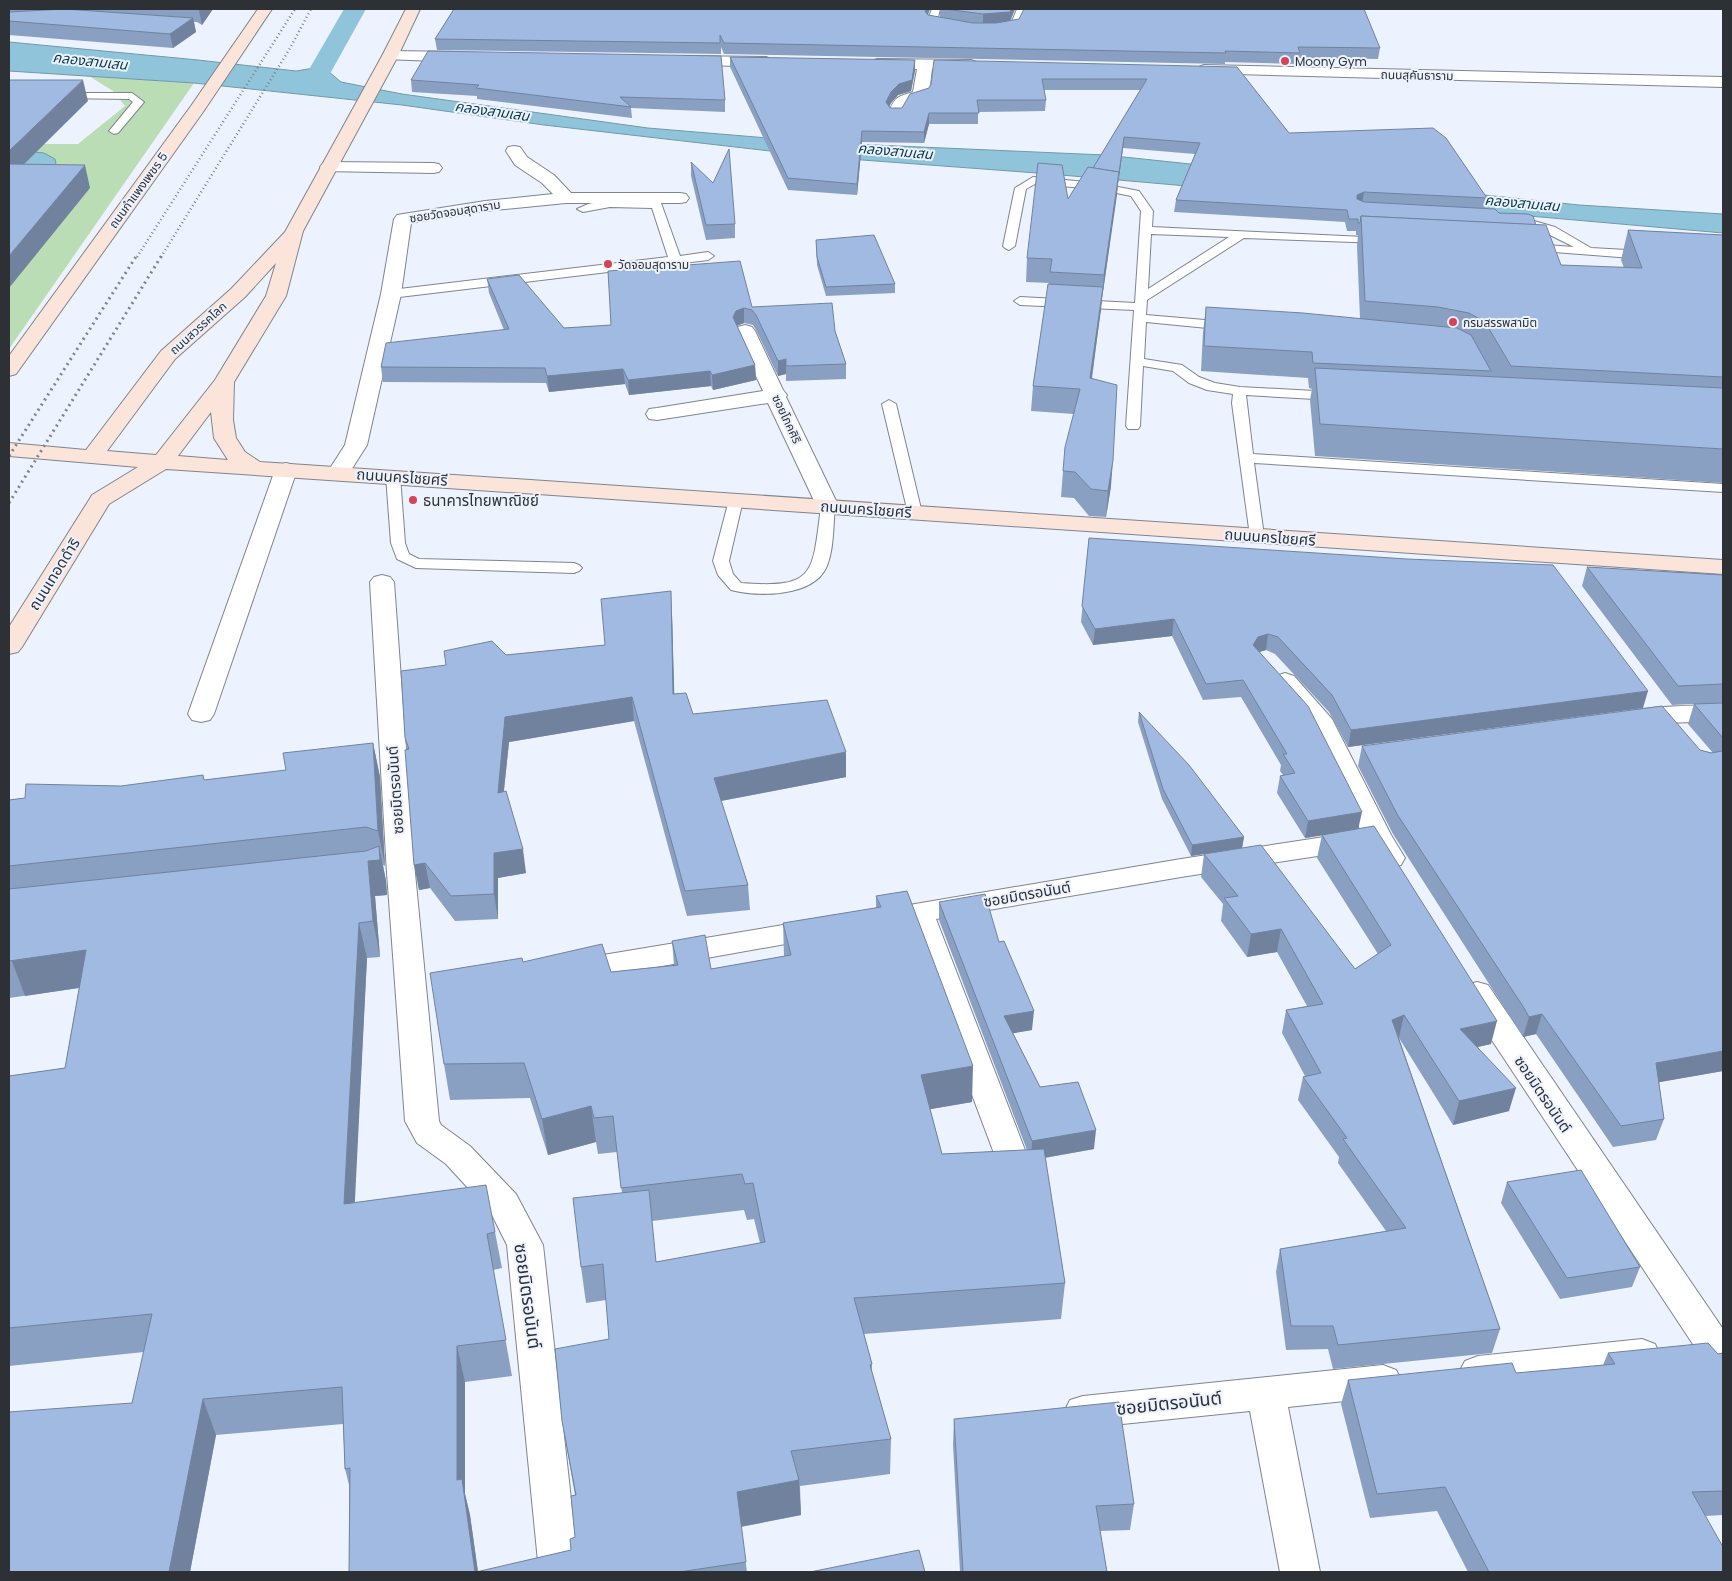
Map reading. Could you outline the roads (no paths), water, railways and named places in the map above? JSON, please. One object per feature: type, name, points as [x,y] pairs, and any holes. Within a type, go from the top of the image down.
[{"type":"street","name":"ถนนกำแพงเพชร 5","points":[[9,370],[197,109],[266,9]]},
{"type":"street","name":"ถนนสวรรคโลก","points":[[163,460],[224,382],[276,296],[294,231],[388,59],[413,9]]},
{"type":"street","points":[[388,59],[472,57]]},
{"type":"street","points":[[673,60],[780,62]]},
{"type":"street","points":[[858,64],[988,66]]},
{"type":"street","points":[[896,114],[901,101],[921,95],[925,64]]},
{"type":"street","name":"ถนนสุคันธาราม","points":[[1191,70],[1723,82]]},
{"type":"street","points":[[514,151],[521,161],[548,179],[566,198]]},
{"type":"street","points":[[329,167],[432,168]]},
{"type":"street","name":"ซอยวัดจอมสุดาราม","points":[[338,473],[356,445],[391,294],[403,219],[485,206],[566,198],[680,198]]},
{"type":"street","name":"ถนนสวรรคโลก","points":[[92,457],[168,355],[238,293],[294,231]]},
{"type":"street","name":"ซอยโภคศิริ","points":[[745,331],[777,395],[828,507]]},
{"type":"street","points":[[224,382],[221,422],[226,440],[235,454],[255,468]]},
{"type":"street","points":[[657,414],[777,395]]},
{"type":"street","name":"ถนนนครไชยศรี","points":[[9,449],[92,457],[163,460],[255,468],[1723,568]]},
{"type":"street","points":[[92,457],[100,500]]},
{"type":"street","name":"ถนนเทอดดำริ","points":[[9,647],[100,500],[163,460]]},
{"type":"street","points":[[201,714],[286,470]]},
{"type":"street","points":[[1544,555],[1562,579]]},
{"type":"street","name":"ซอยมิตรอนันต์","points":[[382,582],[400,873],[426,995],[422,1121],[429,1134],[458,1155],[504,1204],[525,1244],[559,1572]]},
{"type":"street","points":[[1264,660],[1354,756],[1377,835],[1408,884]]},
{"type":"street","points":[[1646,691],[1681,736]]},
{"type":"street","points":[[1605,723],[1664,715],[1723,713]]},
{"type":"street","name":"ซอยมิตรอนันต์","points":[[548,975],[1171,870],[1358,841],[1377,835]]},
{"type":"street","points":[[918,912],[1014,1163]]},
{"type":"street","name":"ซอยมิตรอนันต์","points":[[1048,1416],[1427,1377],[1720,1353],[1464,973]]},
{"type":"street","points":[[1266,1393],[1300,1572]]},
{"type":"lane","points":[[936,9],[932,22],[954,28]]},
{"type":"lane","points":[[990,29],[1015,26],[1021,9]]},
{"type":"lane","points":[[53,96],[132,96],[139,102],[114,131]]},
{"type":"lane","points":[[1009,246],[1021,188],[1033,180],[1097,186],[1135,193],[1147,211],[1139,308],[1133,426]]},
{"type":"lane","points":[[583,209],[590,206],[627,202],[657,206],[675,260]]},
{"type":"lane","points":[[1505,217],[1541,225],[1565,235],[1587,251]]},
{"type":"lane","points":[[1145,230],[1390,241]]},
{"type":"lane","points":[[1139,308],[1242,234]]},
{"type":"lane","points":[[1518,247],[1655,256]]},
{"type":"lane","points":[[391,294],[708,256]]},
{"type":"lane","points":[[1020,301],[1139,308],[1236,326]]},
{"type":"lane","points":[[1136,362],[1177,368],[1194,380],[1212,387],[1240,391],[1350,396]]},
{"type":"lane","points":[[1240,391],[1239,403],[1258,536]]},
{"type":"lane","points":[[889,404],[915,513]]},
{"type":"lane","points":[[1247,458],[1723,488]]},
{"type":"lane","points":[[393,476],[398,544],[402,556],[416,563],[574,568]]},
{"type":"lane","points":[[736,500],[721,561],[726,576],[736,587],[792,587],[811,577],[818,568],[828,507]]},
{"type":"water","name":"คลองสามเสน","points":[[9,42],[296,71],[314,68],[328,71],[341,82],[402,94],[648,128],[828,143],[1105,155],[1579,205],[1723,214],[1723,233],[1050,174],[822,157],[544,125],[402,105],[194,83],[9,71]]},
{"type":"water","points":[[44,153],[55,159],[56,163],[52,168],[34,175],[9,154]]},
{"type":"waterway","points":[[312,85],[355,9]]},
{"type":"railway","points":[[137,257],[295,9]]},
{"type":"railway","points":[[161,257],[289,50],[311,9]]},
{"type":"railway","points":[[9,456],[137,255]]},
{"type":"railway","points":[[9,503],[162,255]]},
{"type":"place","name":"Moony Gym","points":[[1285,61]]},
{"type":"place","name":"วัดจอมสุดาราม","points":[[608,264]]},
{"type":"place","name":"กรมสรรพสามิต","points":[[1453,322]]},
{"type":"place","name":"ธนาคารไทยพาณิชย์","points":[[413,500]]}]
